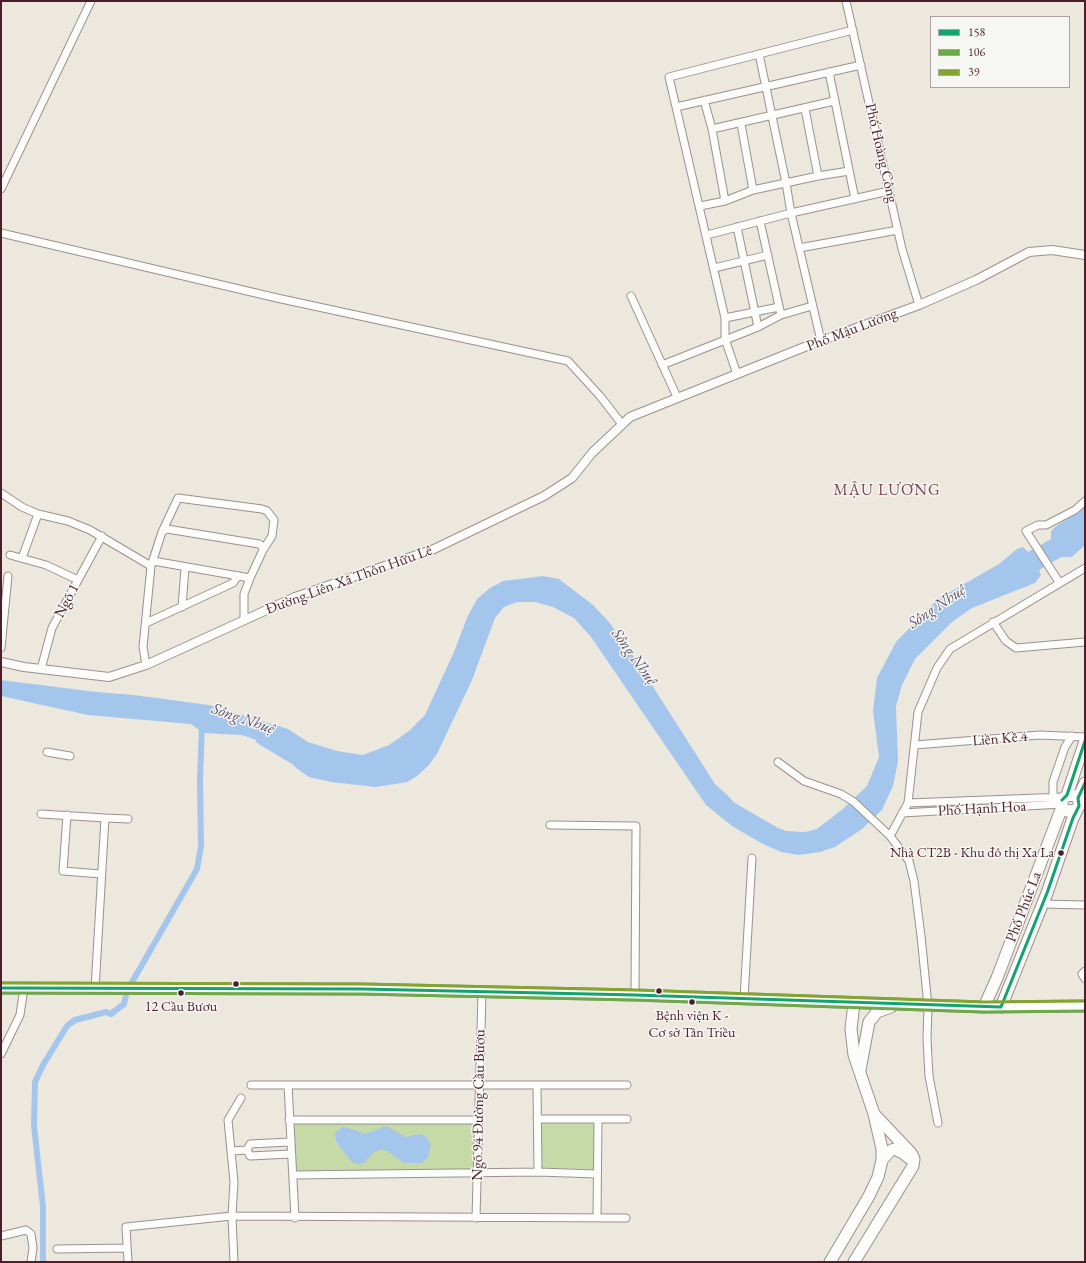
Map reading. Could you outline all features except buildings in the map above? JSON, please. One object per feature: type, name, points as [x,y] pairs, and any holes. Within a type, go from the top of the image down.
[{"type":"main road","name":"Phố Phúc La","points":[[984,1007],[997,978],[1061,800],[1085,741]]},
{"type":"main road","name":"Phố Phúc La","points":[[1001,1007],[1043,904],[1080,804],[1085,783]]},
{"type":"main road","points":[[1073,794],[1080,804],[1067,811],[1061,800],[1073,794]]},
{"type":"main road","points":[[1,988],[362,989],[635,995],[928,1006],[1085,1006]]},
{"type":"main road","points":[[830,1262],[869,1196],[878,1177],[882,1160],[882,1149],[874,1114],[854,1055],[851,1029],[854,1003]]},
{"type":"main road","points":[[860,1070],[869,1022],[877,1012],[898,1005]]},
{"type":"main road","points":[[854,1262],[913,1166],[914,1159],[911,1153],[874,1114]]},
{"type":"main road","points":[[882,1160],[890,1151],[894,1149],[903,1153],[913,1163]]},
{"type":"street","points":[[1,189],[91,1]]},
{"type":"street","name":"Phố Hoàng Công","points":[[846,1],[898,230],[919,305]]},
{"type":"street","points":[[737,374],[725,339],[725,318],[707,235],[669,77],[853,30]]},
{"type":"street","points":[[759,54],[773,116],[791,213],[821,341]]},
{"type":"street","points":[[676,107],[766,85],[861,65]]},
{"type":"street","points":[[829,72],[855,199]]},
{"type":"street","points":[[704,100],[712,129],[725,201]]},
{"type":"street","points":[[712,129],[741,124],[834,101]]},
{"type":"street","points":[[805,109],[818,176]]},
{"type":"street","points":[[741,124],[753,190]]},
{"type":"street","points":[[700,206],[725,201],[753,190],[849,171]]},
{"type":"street","points":[[707,235],[791,213],[889,191]]},
{"type":"street","points":[[760,221],[781,315]]},
{"type":"street","points":[[737,227],[758,327]]},
{"type":"street","points":[[799,248],[898,230]]},
{"type":"street","points":[[1,233],[277,298],[568,360],[600,396],[621,423]]},
{"type":"street","name":"Phố Mậu Lương","points":[[621,423],[630,417],[677,397],[919,305],[976,280],[1029,252],[1052,250],[1085,255]]},
{"type":"street","points":[[714,268],[768,255]]},
{"type":"street","points":[[631,296],[677,397]]},
{"type":"street","points":[[662,365],[758,327],[781,315],[812,306]]},
{"type":"street","points":[[725,318],[779,307]]},
{"type":"street","name":"Đường Liên Xã Thôn Hữu Lê","points":[[1,662],[109,678],[146,665],[295,597],[434,550],[544,496],[572,478],[592,453],[621,423]]},
{"type":"street","points":[[1,493],[22,507],[38,514],[68,521],[102,536],[152,563],[250,578]]},
{"type":"street","points":[[146,665],[143,647],[152,563],[162,532],[178,498],[262,509],[267,511],[274,520],[272,536],[263,550],[250,578],[243,601],[244,620]]},
{"type":"street","points":[[1060,582],[1026,531],[1038,525],[1046,525],[1075,510],[1085,501]]},
{"type":"street","points":[[22,558],[38,514]]},
{"type":"street","points":[[162,532],[170,529],[259,544],[262,546],[263,550]]},
{"type":"street","name":"Ngõ 1","points":[[41,669],[52,628],[102,536]]},
{"type":"street","points":[[10,555],[46,565],[78,580]]},
{"type":"street","points":[[182,607],[185,568]]},
{"type":"street","points":[[890,836],[908,804],[918,712],[937,668],[950,649],[1085,568]]},
{"type":"street","points":[[1,648],[4,585],[8,576]]},
{"type":"street","points":[[146,623],[233,583],[238,576]]},
{"type":"street","points":[[993,622],[1006,641],[1016,648],[1085,642]]},
{"type":"street","name":"Liền Kề 4","points":[[915,745],[1040,735],[1085,737]]},
{"type":"street","points":[[1061,800],[1053,782],[1065,747],[1072,736]]},
{"type":"street","points":[[47,752],[70,756]]},
{"type":"street","points":[[778,762],[804,781],[841,794],[854,802],[890,836],[909,861],[914,880],[928,1006],[927,1039],[929,1076],[938,1123]]},
{"type":"street","name":"Phố Hạnh Hoa","points":[[908,804],[1061,800]]},
{"type":"street","name":"Phố Hạnh Hoa","points":[[902,813],[1061,800]]},
{"type":"street","points":[[41,814],[128,819]]},
{"type":"street","points":[[67,816],[63,871],[101,874]]},
{"type":"street","points":[[95,989],[105,818]]},
{"type":"street","points":[[550,825],[636,826],[635,995]]},
{"type":"street","points":[[744,999],[752,858]]},
{"type":"street","points":[[1043,904],[1085,905]]},
{"type":"street","points":[[1085,971],[1082,974],[1085,979]]},
{"type":"street","points":[[1,1054],[20,1015],[24,988]]},
{"type":"street","name":"Ngõ 94 Đường Cầu Bươu","points":[[476,1218],[482,992]]},
{"type":"street","points":[[251,1085],[627,1085]]},
{"type":"street","points":[[288,1085],[294,1218]]},
{"type":"street","points":[[537,1085],[538,1172]]},
{"type":"street","points":[[234,1262],[232,1216],[234,1182],[228,1120],[241,1098]]},
{"type":"street","points":[[538,1119],[627,1119]]},
{"type":"street","points":[[597,1218],[598,1119]]},
{"type":"street","points":[[289,1120],[478,1120]]},
{"type":"street","points":[[247,1150],[250,1144],[290,1142]]},
{"type":"street","points":[[231,1151],[247,1150]]},
{"type":"street","points":[[247,1150],[250,1156],[290,1154]]},
{"type":"street","points":[[292,1175],[538,1172],[597,1174]]},
{"type":"street","points":[[128,1262],[126,1226],[232,1216],[294,1218],[626,1218]]},
{"type":"street","points":[[1,1236],[26,1230],[31,1234],[33,1248],[31,1262]]},
{"type":"street","points":[[1,1241],[31,1234]]},
{"type":"street","points":[[57,1249],[127,1248]]},
{"type":"green space","points":[[541,1122],[594,1123],[594,1169],[542,1168]]},
{"type":"green space","points":[[294,1123],[473,1123],[474,1146],[476,1146],[476,1153],[474,1154],[474,1170],[295,1172]]},
{"type":"water","points":[[1085,507],[1085,545],[1072,557],[1061,557],[1039,570],[1041,575],[1035,583],[972,608],[952,622],[915,659],[902,685],[896,706],[898,761],[893,786],[882,810],[862,829],[835,847],[820,852],[799,855],[781,852],[763,844],[732,826],[706,805],[591,637],[574,618],[553,607],[535,602],[517,602],[504,607],[495,618],[472,680],[437,754],[429,765],[417,776],[407,782],[376,787],[331,782],[309,777],[296,768],[280,748],[242,735],[203,733],[191,724],[88,715],[1,696],[1,680],[209,705],[288,729],[308,742],[337,751],[363,755],[389,745],[409,731],[425,715],[454,652],[467,618],[477,599],[490,588],[503,581],[543,576],[559,579],[593,605],[609,622],[636,660],[715,784],[735,803],[778,828],[786,831],[805,832],[817,829],[844,808],[867,786],[879,757],[873,711],[877,678],[896,642],[938,599],[999,564],[1017,549],[1023,547],[1028,552],[1051,539],[1051,531],[1055,527]]},
{"type":"water","points":[[387,1126],[405,1137],[420,1134],[426,1136],[431,1145],[428,1158],[421,1163],[404,1163],[389,1152],[382,1149],[374,1152],[364,1163],[356,1164],[352,1162],[336,1142],[335,1133],[343,1127],[365,1134]]},
{"type":"waterway","points":[[131,984],[197,869],[201,846],[200,780],[202,724]]},
{"type":"waterway","name":"Sông Nhuệ","points":[[261,739],[296,760]]},
{"type":"waterway","points":[[43,1262],[43,1207],[34,1126],[35,1082],[43,1065],[67,1026],[75,1020],[106,1012],[111,1014],[124,1004],[126,995]]},
{"type":"transit line","name":"158","points":[[1062,800],[1067,795],[1085,741]]},
{"type":"transit line","name":"158","points":[[1,988],[362,989],[635,995],[1001,1007],[1047,893],[1073,818],[1079,806],[1078,798],[1085,783]]},
{"type":"transit line","name":"39","points":[[1,983],[362,984],[635,990],[984,1002],[1085,1001]]},
{"type":"transit line","name":"106","points":[[1,993],[362,994],[635,1000],[984,1012],[1085,1011]]},
{"type":"place","name":"Nhà CT2B - Khu đô thị Xa La","points":[[1061,853]]},
{"type":"place","name":"12 Cầu Bươu","points":[[181,993]]},
{"type":"place","name":"Bệnh viện K - Cơ sở Tân Triều","points":[[692,1002]]},
{"type":"district","name":"MẬU LƯƠNG","points":[[887,491]]}]
